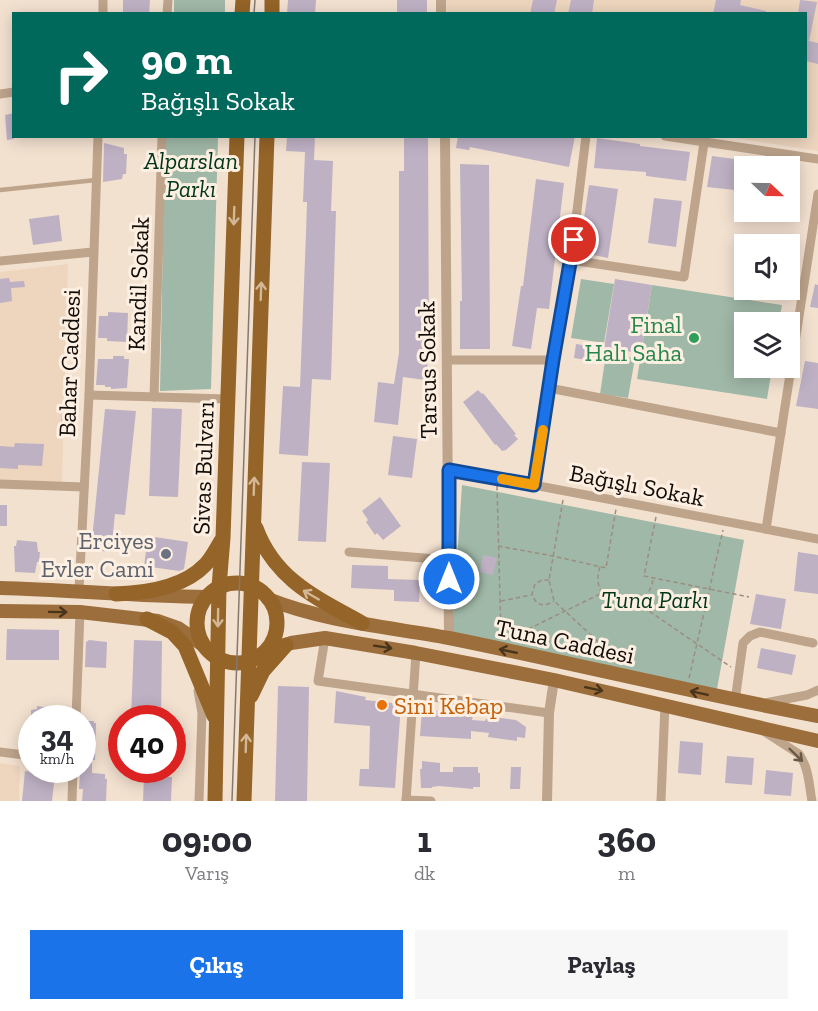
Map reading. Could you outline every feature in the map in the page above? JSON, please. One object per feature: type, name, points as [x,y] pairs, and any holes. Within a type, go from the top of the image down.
[{"type":"highway","name":"Sivas Bulvarı","points":[[215,801],[218,658],[213,592],[223,538],[237,138]]},
{"type":"highway","points":[[244,801],[248,710],[255,658],[252,586],[253,521],[267,138]]},
{"type":"highway","points":[[253,521],[270,556],[294,583],[303,591],[362,623]]},
{"type":"highway","points":[[116,594],[152,590],[184,580],[206,564],[223,538]]},
{"type":"highway","points":[[236,583],[252,586],[268,598],[274,611],[276,631],[271,644],[255,658],[231,663],[218,658],[203,645],[198,633],[197,619],[200,606],[213,592],[236,583]]},
{"type":"highway","points":[[147,619],[172,632],[185,646],[216,722]]},
{"type":"highway","points":[[248,710],[263,671],[286,645]]},
{"type":"main road","points":[[0,588],[79,590],[116,594],[213,592]]},
{"type":"main road","name":"Tuna Caddesi","points":[[268,598],[309,623],[362,623],[449,639],[735,701],[818,716]]},
{"type":"main road","points":[[0,610],[80,612],[147,619],[178,628],[203,645]]},
{"type":"main road","points":[[309,623],[308,634],[320,638]]},
{"type":"main road","points":[[255,658],[286,645],[320,638]]},
{"type":"main road","name":"Tuna Caddesi","points":[[320,638],[416,653],[554,680],[818,740]]},
{"type":"street","name":"Bahar Caddesi","points":[[79,590],[98,138]]},
{"type":"street","name":"Kandil Sokak","points":[[154,397],[162,138]]},
{"type":"street","name":"Tarsus Sokak","points":[[445,138],[449,639]]},
{"type":"street","points":[[534,485],[571,260],[586,138]]},
{"type":"street","points":[[676,138],[818,159]]},
{"type":"street","points":[[571,260],[684,277],[704,143]]},
{"type":"street","points":[[766,529],[818,194]]},
{"type":"street","points":[[0,261],[93,252]]},
{"type":"street","points":[[448,360],[553,360]]},
{"type":"street","points":[[549,388],[781,433]]},
{"type":"street","points":[[88,394],[228,399]]},
{"type":"street","name":"Bağışlı Sokak","points":[[449,470],[818,539]]},
{"type":"street","points":[[0,484],[84,487]]},
{"type":"street","points":[[349,552],[449,560]]},
{"type":"street","points":[[76,705],[80,612]]},
{"type":"street","points":[[735,701],[743,643],[753,634],[760,632],[813,643]]},
{"type":"street","points":[[320,638],[318,681],[549,713]]},
{"type":"street","points":[[416,653],[406,801],[431,801]]},
{"type":"street","points":[[192,662],[202,713],[199,801]]},
{"type":"street","points":[[547,801],[549,713],[554,680]]},
{"type":"street","points":[[757,705],[807,695],[818,690]]},
{"type":"street","points":[[661,801],[665,704]]},
{"type":"street","points":[[756,726],[799,754],[807,769],[812,801]]},
{"type":"street","points":[[0,752],[18,754]]},
{"type":"street","points":[[72,801],[73,783]]},
{"type":"lane","points":[[0,190],[96,180]]},
{"type":"path","points":[[496,478],[501,642],[602,593]]},
{"type":"path","points":[[565,491],[549,580],[554,601],[604,647],[606,673]]},
{"type":"path","points":[[498,546],[606,568],[618,501]]},
{"type":"path","points":[[658,509],[644,576],[749,597]]},
{"type":"path","points":[[687,690],[725,521]]},
{"type":"path","points":[[600,567],[597,578],[602,593],[609,600],[620,605],[637,603],[647,594],[653,578]]},
{"type":"path","points":[[549,580],[542,580],[535,584],[532,595],[541,605],[548,605],[554,601]]},
{"type":"path","points":[[500,601],[532,595]]},
{"type":"path","points":[[637,603],[739,672]]},
{"type":"shaded area","points":[[441,0],[818,0],[818,151],[734,138],[807,138],[807,12],[441,12]]},
{"type":"shaded area","points":[[68,264],[62,482],[0,481],[0,272]]},
{"type":"shaded area","points":[[0,763],[18,766],[19,801],[0,801]]},
{"type":"green space","points":[[174,0],[225,0],[225,12],[174,12]]},
{"type":"green space","name":"Alparslan Parkı","points":[[165,138],[218,138],[211,389],[160,391]]},
{"type":"green space","points":[[581,279],[614,284],[604,343],[571,338]]},
{"type":"green space","name":"Final Halı Saha","points":[[652,285],[734,298],[734,300],[782,305],[781,312],[734,312],[734,378],[770,378],[767,399],[637,379]]},
{"type":"green space","points":[[606,354],[635,358],[628,398],[600,394]]},
{"type":"green space","name":"Tuna Parkı","points":[[462,485],[744,540],[717,689],[452,634]]},
{"type":"building","points":[[123,0],[150,0],[149,12],[123,12]]},
{"type":"building","points":[[288,0],[316,0],[315,12],[287,12]]},
{"type":"building","points":[[397,0],[427,0],[427,12],[397,12]]},
{"type":"building","points":[[533,0],[557,0],[554,12],[530,12]]},
{"type":"building","points":[[571,0],[594,0],[592,12],[568,12]]},
{"type":"building","points":[[716,0],[741,0],[740,5],[766,11],[766,12],[713,12]]},
{"type":"building","points":[[800,0],[817,2],[809,41],[818,43],[818,64],[807,61],[807,12],[798,12]]},
{"type":"building","points":[[12,113],[12,138],[14,139],[7,140],[5,115]]},
{"type":"building","points":[[287,138],[315,138],[314,160],[333,161],[331,211],[336,211],[331,380],[312,379],[308,456],[279,454],[283,386],[300,387],[307,202],[303,202],[305,152],[286,151]]},
{"type":"building","points":[[404,138],[428,138],[429,355],[425,380],[403,377],[398,425],[374,422],[378,382],[394,384],[399,353],[399,171],[404,171]]},
{"type":"building","points":[[458,138],[575,138],[569,167],[470,147],[469,150],[456,148]]},
{"type":"building","points":[[597,138],[690,152],[686,181],[646,176],[646,172],[594,168]]},
{"type":"building","points":[[104,143],[124,148],[124,154],[127,154],[126,174],[123,174],[122,179],[103,182]]},
{"type":"building","points":[[712,156],[734,159],[734,190],[707,187]]},
{"type":"building","points":[[460,164],[489,165],[490,349],[460,349],[460,301],[462,301]]},
{"type":"building","points":[[536,179],[564,183],[549,309],[537,308],[531,349],[512,346],[521,286],[523,286]]},
{"type":"building","points":[[589,185],[618,189],[608,258],[579,252]]},
{"type":"building","points":[[654,198],[682,201],[676,247],[648,243]]},
{"type":"building","points":[[59,215],[62,241],[33,245],[29,219]]},
{"type":"building","points":[[9,278],[10,282],[24,281],[25,287],[11,288],[12,301],[0,303],[0,279]]},
{"type":"building","points":[[615,279],[652,285],[641,353],[604,348]]},
{"type":"building","points":[[815,284],[818,285],[818,308],[810,307]]},
{"type":"building","points":[[108,312],[128,313],[127,342],[98,338],[99,316],[108,316]]},
{"type":"building","points":[[576,344],[607,349],[605,363],[574,358]]},
{"type":"building","points":[[113,356],[124,356],[124,359],[129,359],[127,388],[111,389],[105,385],[96,385],[98,359],[113,359]]},
{"type":"building","points":[[805,361],[818,363],[818,409],[796,406]]},
{"type":"building","points":[[478,390],[483,393],[516,434],[514,435],[518,439],[506,450],[502,451],[495,445],[463,402]]},
{"type":"building","points":[[62,404],[72,405],[71,426],[61,425]]},
{"type":"building","points":[[152,408],[182,409],[178,497],[149,496]]},
{"type":"building","points":[[105,409],[136,411],[125,515],[115,514],[111,552],[91,550]]},
{"type":"building","points":[[393,436],[417,439],[412,478],[388,475]]},
{"type":"building","points":[[15,443],[44,444],[42,466],[18,465],[18,469],[0,468],[0,446],[14,447]]},
{"type":"building","points":[[302,462],[330,463],[326,542],[298,541]]},
{"type":"building","points":[[380,497],[401,526],[383,540],[377,533],[375,535],[362,511]]},
{"type":"building","points":[[0,505],[7,505],[7,526],[0,526]]},
{"type":"building","name":"Erciyes Evler Cami","points":[[148,536],[188,542],[184,569],[179,571],[144,566]]},
{"type":"building","points":[[17,540],[37,542],[38,552],[40,552],[35,573],[15,572],[14,546]]},
{"type":"building","points":[[798,552],[818,555],[818,594],[794,591]]},
{"type":"building","points":[[483,555],[497,558],[493,575],[480,572]]},
{"type":"building","points":[[352,565],[388,566],[388,579],[420,580],[419,602],[394,601],[394,590],[351,588]]},
{"type":"building","points":[[756,594],[786,599],[781,629],[750,624]]},
{"type":"building","points":[[7,629],[59,630],[59,660],[6,660]]},
{"type":"building","points":[[89,640],[107,642],[106,668],[85,667],[86,642]]},
{"type":"building","points":[[134,640],[162,641],[161,705],[132,705]]},
{"type":"building","points":[[761,648],[796,655],[792,675],[757,668]]},
{"type":"building","points":[[278,686],[309,687],[307,801],[275,801]]},
{"type":"building","points":[[336,691],[366,697],[365,700],[401,704],[395,788],[359,786],[360,769],[369,769],[370,726],[334,723]]},
{"type":"building","points":[[422,709],[473,715],[472,720],[485,721],[494,717],[516,720],[526,727],[525,738],[517,737],[517,741],[488,737],[489,733],[471,731],[471,739],[420,736]]},
{"type":"building","points":[[680,741],[703,743],[701,775],[678,773]]},
{"type":"building","points":[[727,756],[754,758],[752,785],[725,783]]},
{"type":"building","points":[[422,761],[440,763],[440,772],[453,772],[453,767],[478,767],[480,787],[473,787],[473,789],[439,786],[421,788]]},
{"type":"building","points":[[511,767],[521,767],[520,789],[510,789]]},
{"type":"building","points":[[766,770],[793,773],[791,796],[764,794]]},
{"type":"building","points":[[96,773],[105,774],[105,779],[107,779],[106,801],[82,801],[83,789],[79,789],[79,783],[96,783]]},
{"type":"building","points":[[24,783],[54,783],[52,801],[22,801]]},
{"type":"building","points":[[144,783],[172,783],[171,801],[143,801]]},
{"type":"tram line","points":[[254,12],[255,0]]},
{"type":"tram line","points":[[232,801],[255,138]]},
{"type":"slow traffic","points":[[502,479],[534,485],[543,430]]},
{"type":"place","name":"Final Halı Saha","points":[[694,338]]},
{"type":"place","name":"Erciyes Evler Cami","points":[[166,554]]},
{"type":"place","name":"Sini Kebap","points":[[382,705]]},
{"type":"route","points":[[449,579],[449,470],[534,485],[574,240]]}]
